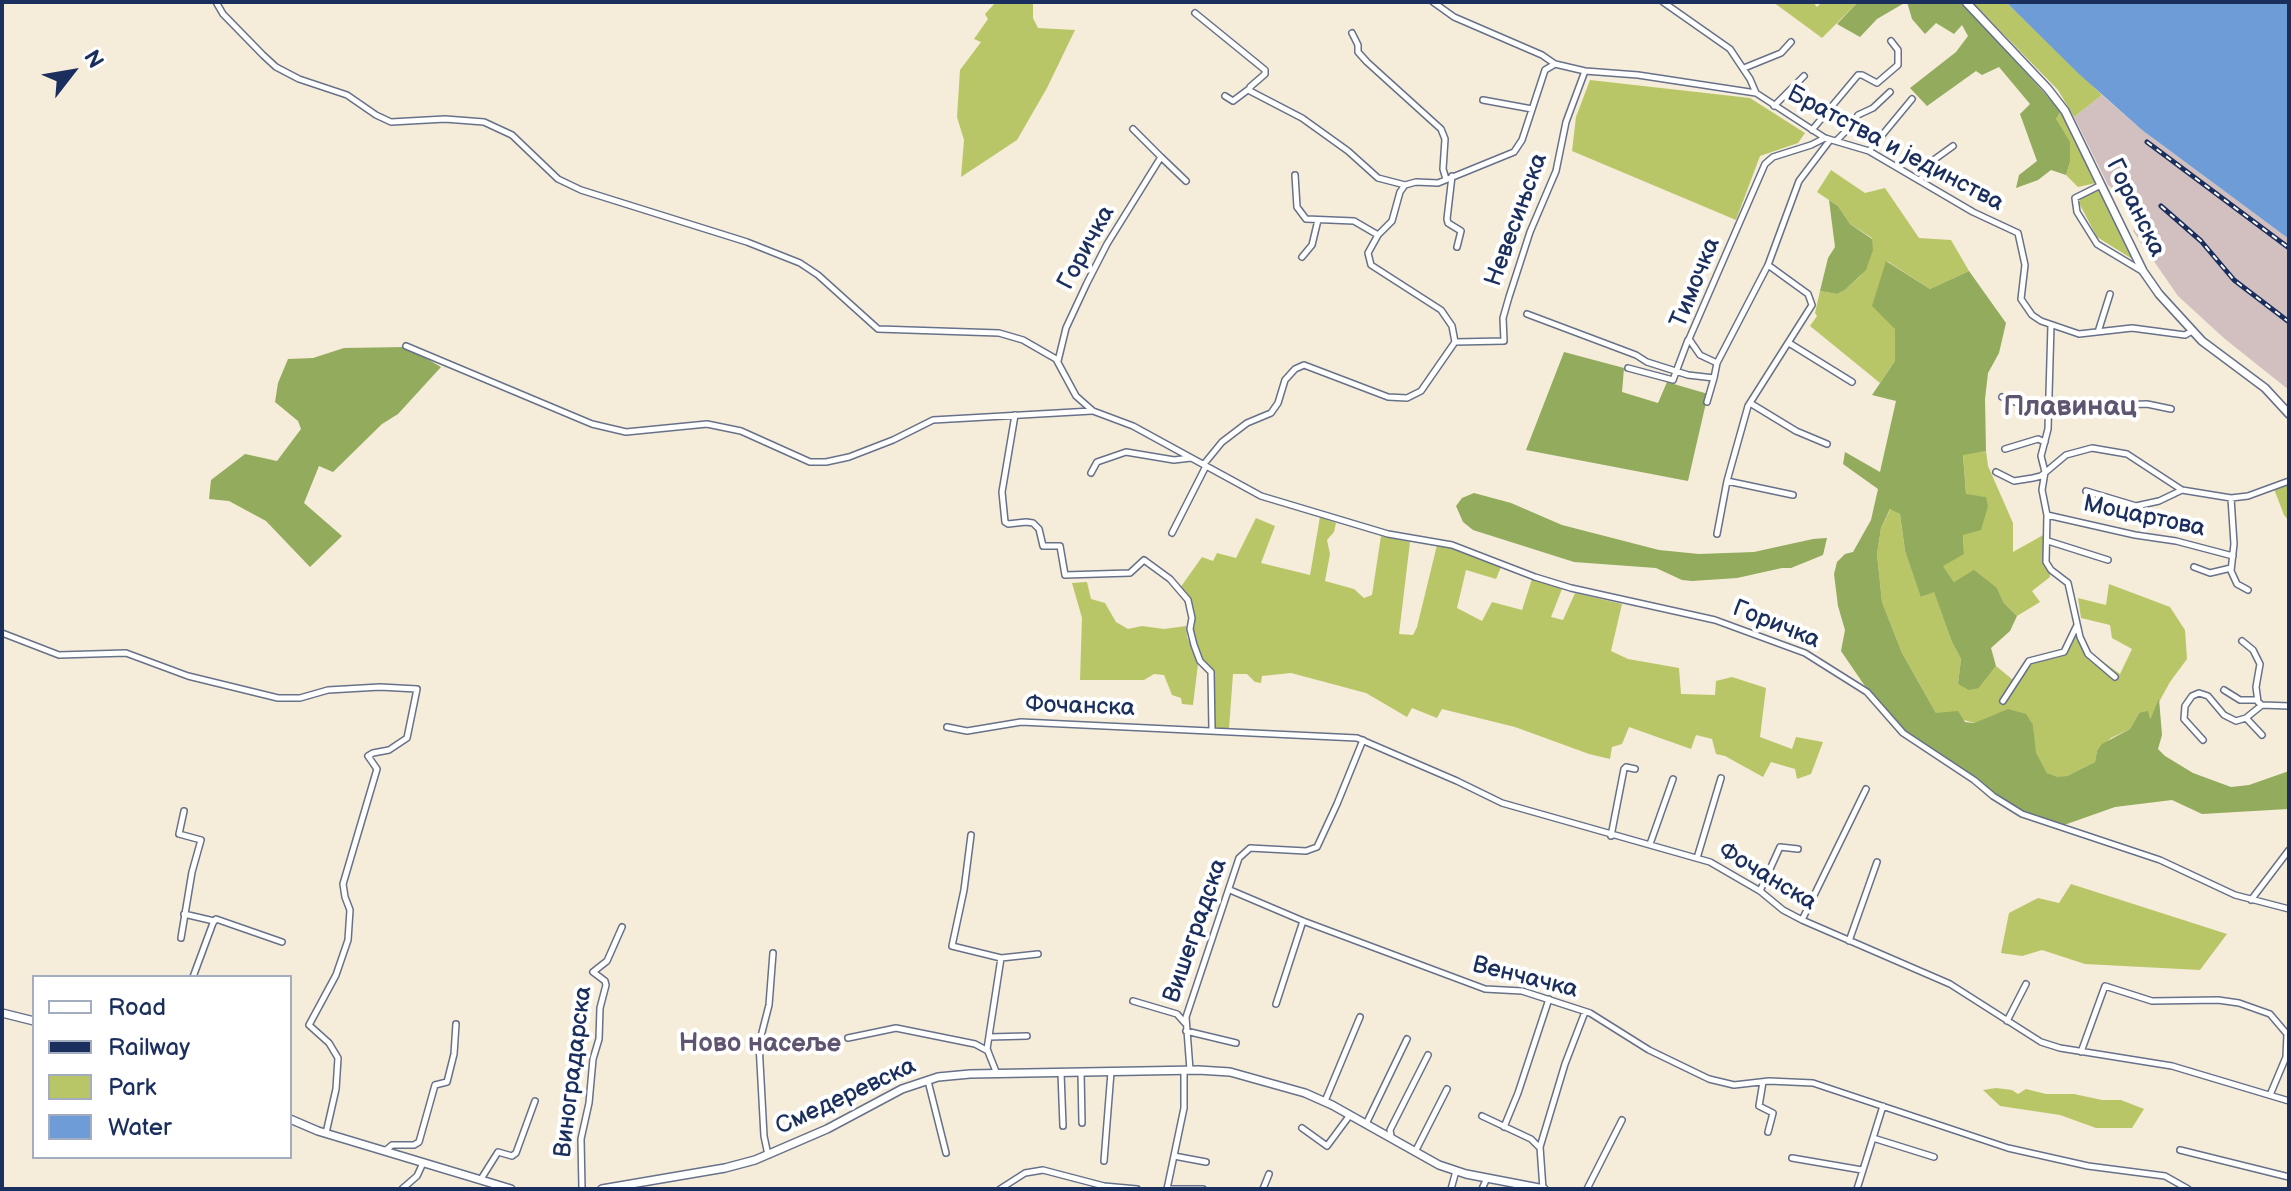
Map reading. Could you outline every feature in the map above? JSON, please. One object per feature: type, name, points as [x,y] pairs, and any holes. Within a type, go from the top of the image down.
[{"type":"main road","name":"Горанска","points":[[1966,2],[2055,98],[2072,122],[2143,271],[2159,294],[2206,344],[2265,388],[2289,414]]},
{"type":"main road","points":[[2,1013],[32,1020]]},
{"type":"main road","name":"Смедеревска","points":[[602,1189],[725,1168],[768,1155],[902,1089],[927,1080],[957,1074],[1187,1070],[1237,1074],[1294,1089],[1325,1101],[1415,1153],[1456,1171],[1544,1189]]},
{"type":"main road","points":[[292,1120],[511,1189]]},
{"type":"street","name":"Горичка","points":[[216,2],[223,14],[263,55],[276,67],[299,79],[347,95],[391,122],[445,119],[484,122],[512,135],[558,179],[581,190],[747,242],[800,263],[818,275],[878,329],[1007,334],[1032,344],[1058,362],[1076,396],[1093,411],[1133,426],[1261,496],[1388,534],[1452,545],[1571,588],[1715,620],[1802,652],[1867,692],[1903,733],[2022,814],[2141,853],[2222,890],[2289,909]]},
{"type":"street","name":"Братства и јединства","points":[[1433,2],[1454,17],[1542,55],[1555,64],[1585,71],[1651,77],[1756,93],[1812,130],[1869,151],[1973,212],[2018,233],[2025,265],[2021,299],[2032,315],[2051,325],[2073,333],[2142,328],[2185,335],[2192,331]]},
{"type":"street","points":[[1663,2],[1730,49],[1756,93]]},
{"type":"street","points":[[1195,13],[1265,70],[1265,74],[1233,101],[1225,96]]},
{"type":"street","points":[[1352,33],[1358,52],[1367,62],[1441,129],[1445,139],[1443,169],[1449,178],[1447,219],[1448,223],[1460,228],[1457,247]]},
{"type":"street","points":[[1812,130],[1858,75],[1877,83],[1899,64],[1898,50],[1891,41]]},
{"type":"street","points":[[1744,68],[1781,53],[1791,42]]},
{"type":"street","points":[[1249,89],[1302,118],[1348,151],[1378,178],[1405,185],[1438,183],[1514,152],[1522,140],[1545,70],[1555,64]]},
{"type":"street","name":"Невесињска","points":[[1455,342],[1504,341],[1503,318],[1509,297],[1530,232],[1556,171],[1566,122],[1585,71]]},
{"type":"street","points":[[1774,106],[1804,76]]},
{"type":"street","points":[[1830,139],[1890,92]]},
{"type":"street","points":[[1869,151],[1912,99]]},
{"type":"street","points":[[1483,100],[1532,109]]},
{"type":"street","points":[[1133,129],[1186,181]]},
{"type":"street","name":"Тимочка","points":[[1830,139],[1799,181],[1768,265],[1717,363],[1700,355],[1689,339],[1765,164],[1773,157],[1830,139]]},
{"type":"street","points":[[1920,180],[1932,162],[1953,146]]},
{"type":"street","name":"Горичка","points":[[1058,362],[1066,328],[1105,246],[1161,157]]},
{"type":"street","points":[[1295,175],[1297,207],[1306,219],[1354,221],[1378,235]]},
{"type":"street","points":[[1172,533],[1205,465],[1222,442],[1247,423],[1271,413],[1278,403],[1285,380],[1295,369],[1304,365],[1388,397],[1407,398],[1421,391],[1455,342],[1452,326],[1441,310],[1369,263],[1368,255],[1378,235],[1392,221],[1405,185]]},
{"type":"street","points":[[2102,185],[2075,198],[2077,212],[2097,244],[2143,271]]},
{"type":"street","points":[[1302,257],[1312,245],[1318,220]]},
{"type":"street","points":[[1717,534],[1727,481],[1750,403],[1811,307],[1812,300],[1808,294],[1768,265]]},
{"type":"street","points":[[2098,332],[2110,294]]},
{"type":"street","points":[[1527,314],[1676,372],[1714,378]]},
{"type":"street","points":[[2051,325],[2049,411],[2041,460],[2045,472],[2042,490],[2047,515],[2047,564],[2068,583],[2077,625],[2088,654],[2115,677]]},
{"type":"street","points":[[1628,368],[1671,381],[1689,339]]},
{"type":"street","points":[[1789,343],[1852,382]]},
{"type":"street","points":[[406,346],[576,419],[626,432],[707,424],[741,431],[810,462],[834,461],[893,440],[933,420],[1093,411]]},
{"type":"street","points":[[1707,402],[1717,363]]},
{"type":"street","points":[[2002,397],[2049,411],[2147,404],[2171,409]]},
{"type":"street","points":[[1750,403],[1796,431],[1827,444]]},
{"type":"street","points":[[1015,415],[1002,492],[1005,522],[1033,523],[1039,529],[1043,546],[1060,546],[1065,575],[1130,573],[1144,560],[1170,579],[1188,600],[1194,645],[1200,661],[1211,672],[1210,725],[1213,731]]},
{"type":"street","points":[[2005,449],[2038,439],[2045,442]]},
{"type":"street","points":[[1996,472],[2017,481],[2039,476],[2072,452],[2086,448],[2106,449],[2131,456],[2182,490],[2231,498],[2248,496],[2289,481]]},
{"type":"street","name":"Горичка","points":[[1091,473],[1097,462],[1126,452],[1141,452],[1174,460],[1191,458]]},
{"type":"street","points":[[1727,481],[1793,495]]},
{"type":"street","points":[[2086,491],[2136,506],[2159,501],[2182,490]]},
{"type":"street","points":[[2231,498],[2231,568],[2237,584],[2248,590]]},
{"type":"street","name":"Моцартова","points":[[2047,515],[2233,556]]},
{"type":"street","points":[[2048,541],[2108,560]]},
{"type":"street","points":[[2194,567],[2210,573],[2231,568]]},
{"type":"street","points":[[2003,701],[2029,661],[2064,652],[2077,625]]},
{"type":"street","points":[[2,633],[59,655],[126,653],[188,676],[278,698],[300,698],[328,690],[416,687],[418,691],[407,738],[389,750],[368,756],[377,769],[343,884],[351,919],[348,940],[336,975],[309,1025],[329,1043],[338,1058],[336,1089],[326,1133]]},
{"type":"street","points":[[2242,641],[2253,650],[2260,664],[2256,700]]},
{"type":"street","points":[[2224,690],[2240,700],[2289,706]]},
{"type":"street","points":[[2203,740],[2184,719],[2187,701],[2192,696],[2202,693],[2208,696],[2231,721],[2246,718],[2262,705]]},
{"type":"street","points":[[2246,718],[2262,735]]},
{"type":"street","name":"Фочанска","points":[[947,727],[967,731],[1021,722],[1363,740],[1502,803],[1611,836],[1650,844],[1724,869],[1760,891],[1783,910],[1938,978],[2041,1042],[2081,1052],[2172,1066],[2289,1101]]},
{"type":"street","name":"Вишеградска","points":[[1166,1189],[1185,1104],[1185,1027],[1236,863],[1246,849],[1306,851],[1317,847],[1363,740]]},
{"type":"street","points":[[1611,836],[1624,769],[1635,769]]},
{"type":"street","points":[[1697,858],[1721,778]]},
{"type":"street","points":[[1650,844],[1673,779]]},
{"type":"street","points":[[1802,920],[1866,789]]},
{"type":"street","points":[[181,938],[201,840],[179,834],[184,811]]},
{"type":"street","points":[[971,835],[952,946],[1001,958],[1038,954]]},
{"type":"street","points":[[1760,891],[1780,847],[1798,849]]},
{"type":"street","points":[[2251,900],[2289,850]]},
{"type":"street","points":[[1849,941],[1877,862]]},
{"type":"street","name":"Венчачка","points":[[1230,890],[1303,921],[1485,989],[1522,991],[1585,1012],[1703,1077],[1734,1085],[1813,1083],[2008,1148],[2088,1166],[2165,1176],[2188,1189]]},
{"type":"street","points":[[184,914],[214,921],[219,919],[282,942]]},
{"type":"street","points":[[194,975],[214,921]]},
{"type":"street","points":[[1276,1004],[1303,921]]},
{"type":"street","name":"Виноградарска","points":[[582,1189],[581,1139],[606,985],[593,972],[607,961],[622,927]]},
{"type":"street","points":[[768,1155],[764,1136],[759,1044],[769,1005],[773,953]]},
{"type":"street","points":[[997,1074],[988,1051],[1001,958]]},
{"type":"street","points":[[2007,1021],[2026,984]]},
{"type":"street","points":[[2081,1052],[2105,986],[2152,1001],[2218,1000],[2239,1003],[2270,1014],[2287,1034],[2286,1057],[2270,1095]]},
{"type":"street","points":[[1504,1127],[1549,999]]},
{"type":"street","points":[[1133,1001],[1177,1014],[1185,1027],[1236,1043]]},
{"type":"street","points":[[1544,1189],[1540,1147],[1565,1064],[1585,1012]]},
{"type":"street","points":[[1325,1101],[1360,1017]]},
{"type":"street","points":[[385,1151],[392,1145],[414,1145],[419,1142],[435,1085],[447,1082],[454,1054],[456,1024]]},
{"type":"street","points":[[848,1038],[896,1028],[975,1044],[988,1051]]},
{"type":"street","points":[[989,1037],[1027,1036]]},
{"type":"street","points":[[1366,1124],[1407,1039]]},
{"type":"street","points":[[1393,1141],[1390,1130],[1428,1055]]},
{"type":"street","points":[[1081,1072],[1082,1123]]},
{"type":"street","points":[[1104,1161],[1111,1072]]},
{"type":"street","points":[[1061,1073],[1063,1126]]},
{"type":"street","points":[[927,1080],[946,1153]]},
{"type":"street","points":[[1763,1082],[1759,1106],[1773,1113],[1768,1132]]},
{"type":"street","points":[[1415,1153],[1447,1089]]},
{"type":"street","points":[[480,1180],[498,1152],[512,1156],[516,1153],[535,1101]]},
{"type":"street","points":[[1857,1189],[1883,1106]]},
{"type":"street","points":[[1302,1128],[1327,1146],[1350,1115]]},
{"type":"street","points":[[1482,1116],[1531,1139],[1540,1147]]},
{"type":"street","points":[[1587,1189],[1622,1120]]},
{"type":"street","points":[[1873,1138],[1934,1157]]},
{"type":"street","points":[[2180,1150],[2289,1177]]},
{"type":"street","points":[[1174,1156],[1206,1162]]},
{"type":"street","points":[[1792,1158],[1862,1170]]},
{"type":"street","points":[[402,1189],[417,1176],[423,1163]]},
{"type":"street","points":[[1000,1189],[1025,1173],[1043,1170],[1104,1186],[1137,1189]]},
{"type":"street","points":[[1451,1189],[1456,1171]]},
{"type":"street","points":[[1263,1189],[1269,1174]]},
{"type":"street","points":[[1482,1189],[1487,1178]]},
{"type":"street","points":[[1166,1189],[1203,1189]]},
{"type":"shaded area","points":[[2102,95],[2142,130],[2289,239],[2289,390],[2225,339],[2178,296],[2133,231],[2143,215],[2108,185],[2074,117]]},
{"type":"green space","points":[[996,2],[1033,2],[1033,18],[1038,28],[1075,30],[1017,140],[961,177],[964,140],[957,117],[960,70],[981,42],[974,39],[988,19],[985,14]]},
{"type":"green space","points":[[1773,2],[1813,2],[1817,7],[1822,2],[1858,2],[1822,38]]},
{"type":"green space","points":[[1858,2],[1906,2],[1877,19],[1860,37],[1837,24]]},
{"type":"green space","points":[[1907,2],[1961,2],[2061,111],[2056,119],[2070,142],[2070,162],[2066,175],[2051,170],[2038,180],[2016,188],[2019,175],[2037,161],[2020,114],[2030,104],[1999,67],[1982,75],[1976,71],[1927,106],[1910,88],[1956,52],[1968,36],[1962,25],[1954,34],[1936,23],[1925,34],[1912,19]]},
{"type":"green space","points":[[1972,2],[2006,2],[2102,95],[2074,117],[2058,90]]},
{"type":"green space","points":[[1590,80],[1750,98],[1805,133],[1798,143],[1760,156],[1736,220],[1572,151],[1576,117]]},
{"type":"green space","points":[[2061,111],[2096,183],[2078,187],[2066,175],[2070,162],[2056,119]]},
{"type":"green space","points":[[1831,170],[1865,193],[1885,188],[1919,238],[1951,240],[1969,271],[1930,289],[1887,261],[1895,329],[1895,361],[1880,383],[1810,326],[1817,316],[1820,291],[1837,294],[1861,275],[1872,238],[1850,224],[1838,206],[1817,192]]},
{"type":"green space","points":[[2100,189],[2137,262],[2097,237],[2079,203],[2081,197]]},
{"type":"green space","points":[[1829,200],[1838,206],[1850,224],[1872,239],[1873,250],[1866,270],[1837,294],[1820,291],[1828,258],[1835,247]]},
{"type":"green space","points":[[1886,261],[1930,289],[1969,271],[2006,323],[1999,353],[1988,373],[1986,451],[1963,455],[1966,494],[1986,497],[1988,506],[1981,530],[1963,535],[1964,554],[1943,566],[1954,582],[1974,570],[1997,588],[2004,603],[2017,616],[2010,631],[1991,648],[1996,666],[1979,688],[1969,690],[1958,684],[1961,659],[1934,592],[1921,597],[1905,551],[1900,514],[1890,509],[1881,528],[1877,554],[1882,602],[1902,653],[1936,713],[1958,711],[1965,722],[1974,723],[2008,709],[2026,714],[2033,725],[2036,753],[2047,773],[2057,777],[2067,776],[2095,762],[2102,744],[2130,729],[2139,713],[2148,711],[2150,719],[2159,699],[2162,735],[2158,749],[2165,756],[2193,773],[2231,787],[2249,785],[2289,771],[2288,809],[2202,814],[2172,800],[2115,807],[2064,825],[2022,811],[1912,738],[1869,692],[1841,651],[1845,630],[1834,574],[1837,562],[1845,554],[1853,552],[1871,520],[1878,489],[1843,464],[1845,452],[1880,472],[1896,401],[1872,395],[1895,361],[1895,329],[1872,306]]},
{"type":"green space","points":[[407,347],[441,367],[398,414],[382,424],[333,472],[319,466],[304,503],[342,536],[310,567],[266,521],[229,501],[209,499],[211,480],[245,454],[277,461],[301,429],[298,421],[275,402],[278,383],[288,359],[313,358],[344,348]]},
{"type":"green space","points":[[1564,352],[1624,368],[1622,392],[1658,403],[1667,382],[1708,394],[1688,481],[1526,450]]},
{"type":"green space","points":[[1986,451],[1988,466],[2013,523],[2013,552],[2045,534],[2050,577],[2032,591],[2040,602],[2017,616],[2004,603],[1997,588],[1954,582],[1942,565],[1964,554],[1963,534],[1985,497],[1966,495],[1963,454]]},
{"type":"green space","points":[[2289,484],[2289,521],[2274,489]]},
{"type":"green space","points":[[1474,493],[1511,503],[1562,525],[1659,550],[1699,554],[1754,552],[1827,538],[1823,555],[1791,568],[1737,578],[1682,580],[1656,568],[1574,562],[1473,530],[1463,522],[1456,506],[1462,498]]},
{"type":"green space","points":[[1891,508],[1900,514],[1905,551],[1922,597],[1934,591],[1961,659],[1958,684],[1979,688],[1996,666],[2018,684],[2030,662],[2065,654],[2077,631],[2091,653],[2120,674],[2132,649],[2112,638],[2110,625],[2081,618],[2078,598],[2106,605],[2109,584],[2170,607],[2185,630],[2187,659],[2149,720],[2139,713],[2130,729],[2111,738],[2097,751],[2095,762],[2057,778],[2047,773],[2035,753],[2033,725],[1996,714],[1975,723],[1936,713],[1902,653],[1882,602],[1877,554],[1881,528]]},
{"type":"green space","points":[[1320,517],[1336,523],[1334,532],[1327,540],[1330,554],[1325,581],[1354,589],[1364,598],[1372,595],[1381,536],[1410,542],[1399,634],[1413,635],[1417,627],[1437,545],[1459,550],[1501,567],[1496,579],[1466,570],[1457,608],[1482,621],[1492,602],[1522,610],[1532,579],[1562,589],[1551,617],[1563,620],[1575,593],[1622,604],[1611,651],[1628,659],[1679,668],[1681,694],[1715,695],[1716,681],[1732,677],[1766,688],[1760,737],[1792,749],[1796,737],[1823,742],[1811,774],[1797,779],[1795,769],[1771,762],[1763,777],[1716,754],[1712,739],[1696,735],[1691,749],[1629,727],[1622,744],[1612,747],[1610,759],[1515,727],[1442,709],[1437,718],[1412,708],[1407,717],[1366,693],[1291,673],[1262,676],[1261,683],[1255,682],[1247,674],[1233,674],[1229,729],[1215,728],[1215,678],[1203,660],[1193,630],[1195,617],[1190,598],[1180,588],[1202,557],[1213,561],[1217,553],[1236,558],[1256,518],[1275,526],[1261,563],[1310,575]]},
{"type":"green space","points":[[1087,582],[1091,599],[1105,603],[1116,622],[1128,629],[1186,626],[1198,664],[1193,705],[1182,704],[1181,698],[1172,695],[1164,675],[1154,674],[1144,680],[1080,680],[1082,618],[1072,583]]},
{"type":"green space","points":[[2071,884],[2227,934],[2200,970],[2085,964],[2042,950],[2022,956],[2001,953],[2009,913],[2038,898],[2059,903]]},
{"type":"green space","points":[[1996,1088],[2018,1094],[2026,1089],[2046,1094],[2121,1100],[2144,1109],[2132,1128],[2096,1128],[2060,1115],[2000,1106],[1983,1090]]},
{"type":"water","points":[[2006,2],[2289,2],[2289,239],[2142,130]]},
{"type":"railway","points":[[2147,142],[2289,248]]},
{"type":"railway","points":[[2161,206],[2201,241],[2234,280],[2289,322]]},
{"type":"district","name":"Плавинац","points":[[2070,408]]},
{"type":"district","name":"Ново насеље","points":[[760,1044]]}]
